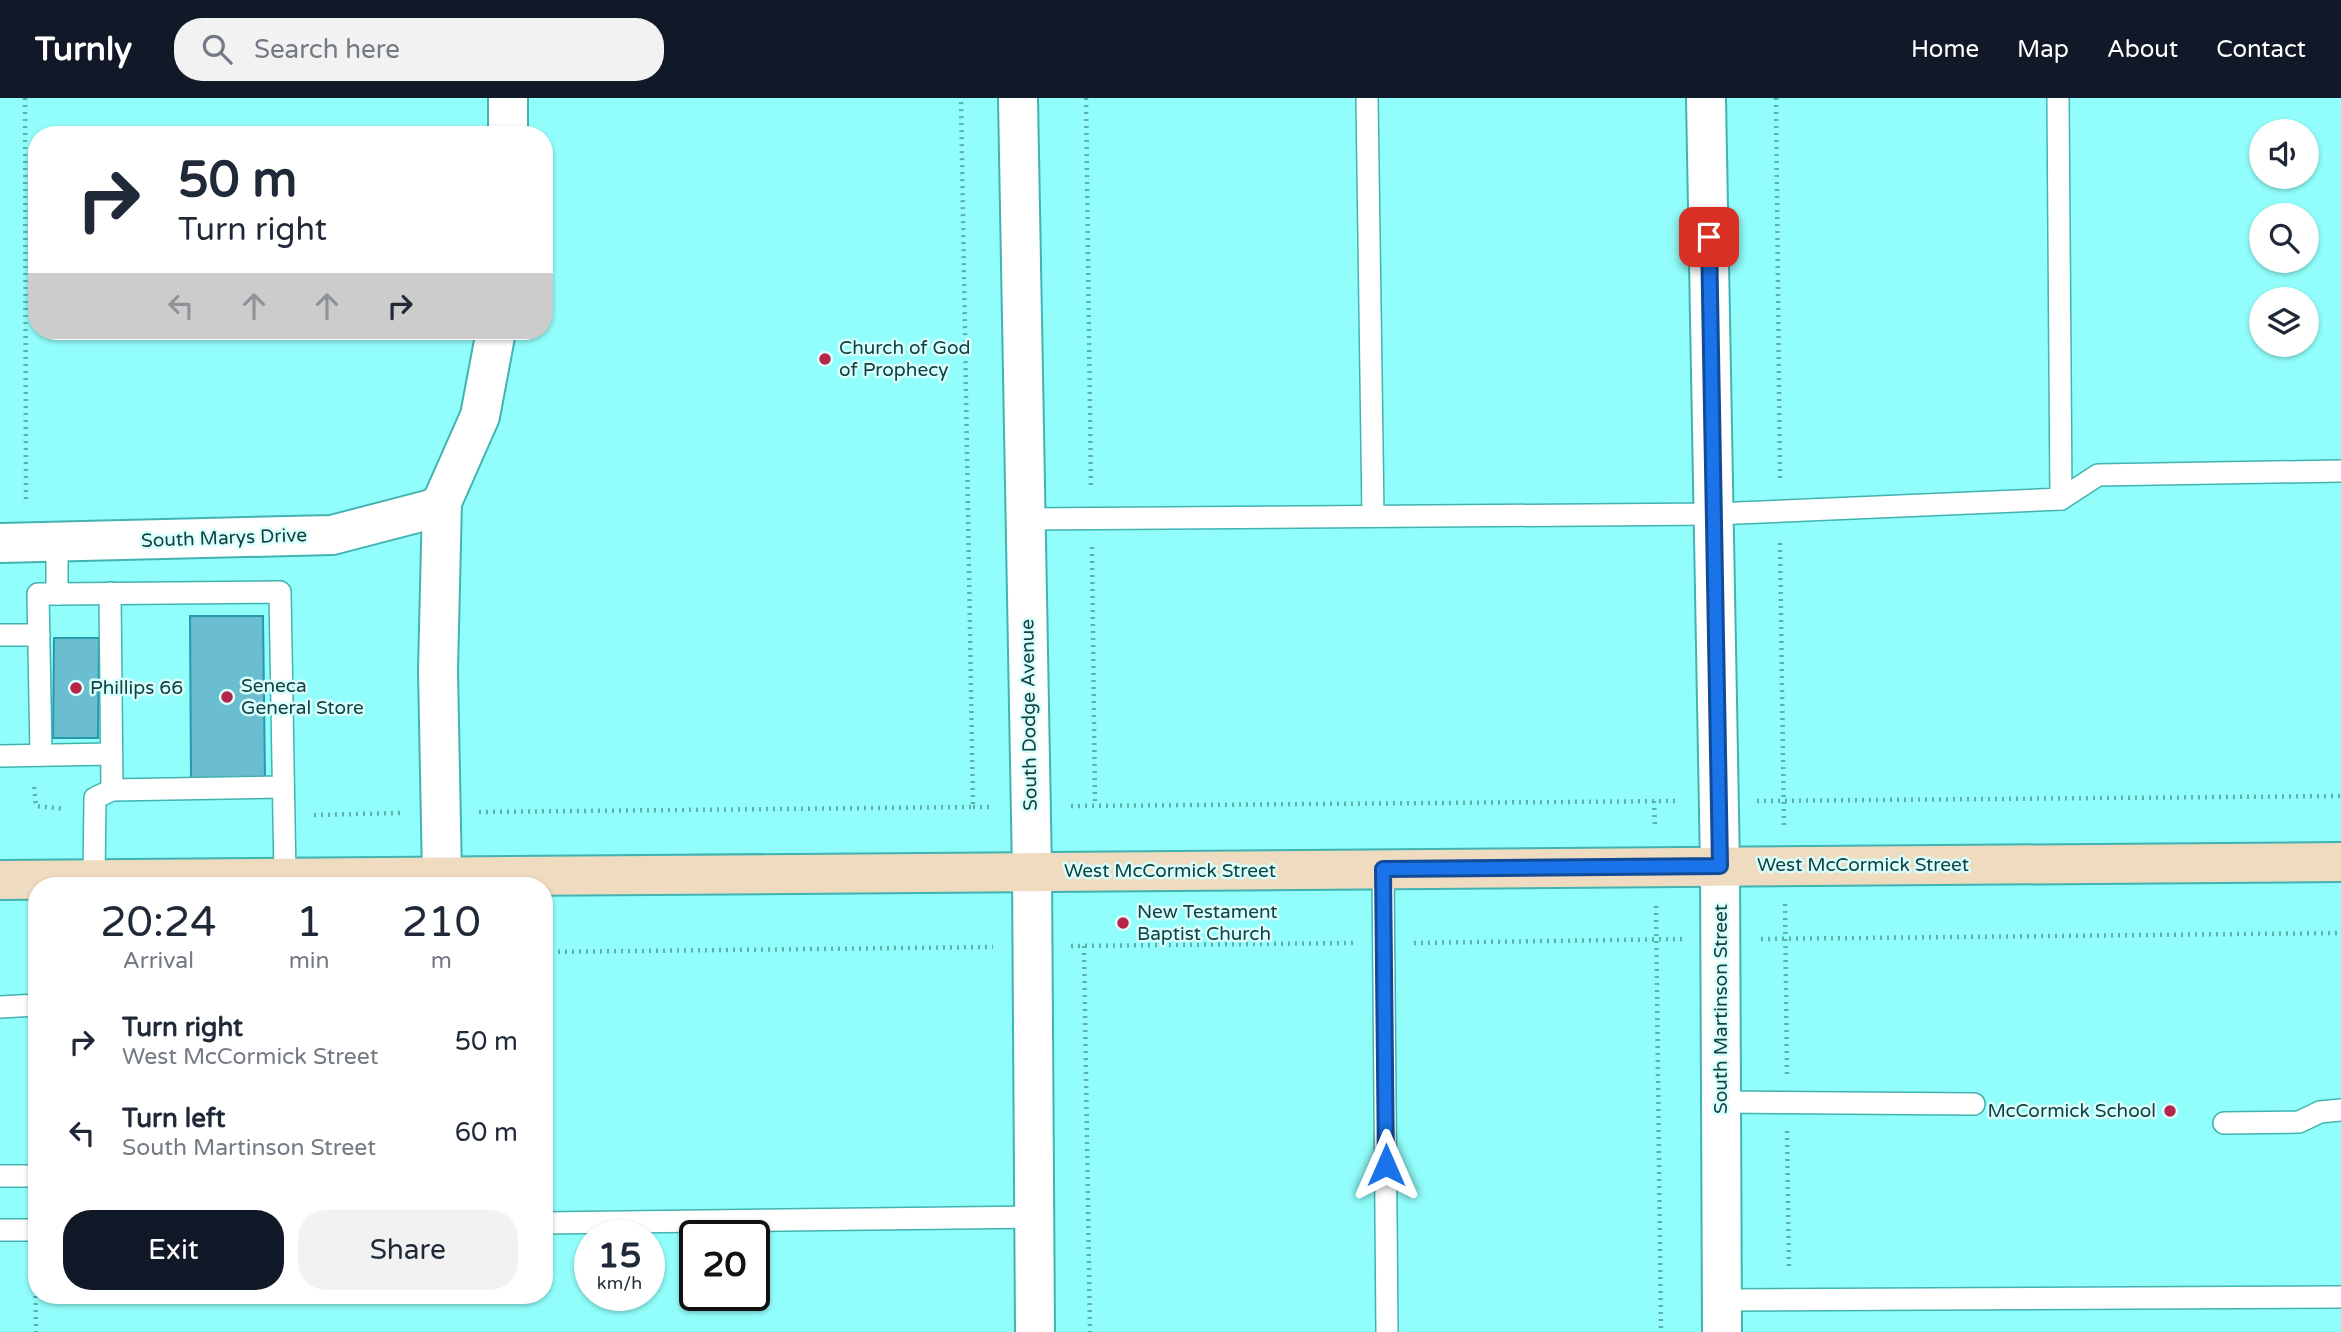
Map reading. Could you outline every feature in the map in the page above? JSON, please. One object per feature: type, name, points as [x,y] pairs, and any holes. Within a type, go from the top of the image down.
[{"type":"street","points":[[508,98],[508,126]]},
{"type":"street","name":"South Dodge Avenue","points":[[1018,98],[1032,872],[1035,1332]]},
{"type":"street","name":"South Martinson Street","points":[[1706,98],[1721,940],[1722,1316]]},
{"type":"street","points":[[442,876],[438,670],[442,502],[480,416],[494,340]]},
{"type":"street","name":"South Marys Drive","points":[[28,543],[332,535],[432,509],[442,502]]},
{"type":"street","name":"West McCormick Street","points":[[422,877],[2341,862]]},
{"type":"street","name":"West McCormick Street","points":[[0,880],[28,879]]},
{"type":"lane","points":[[1367,98],[1373,516]]},
{"type":"lane","points":[[2058,98],[2062,499]]},
{"type":"lane","points":[[1026,519],[1714,514],[2062,499],[2098,475],[2341,471]]},
{"type":"lane","points":[[28,543],[57,594]]},
{"type":"lane","points":[[36,755],[38,594],[280,592],[285,877]]},
{"type":"lane","points":[[110,593],[112,790]]},
{"type":"lane","points":[[0,635],[38,635]]},
{"type":"lane","points":[[0,756],[111,754]]},
{"type":"lane","points":[[94,877],[95,798],[112,790],[283,787]]},
{"type":"lane","points":[[1383,869],[1387,1332]]},
{"type":"lane","points":[[0,1007],[28,1005]]},
{"type":"lane","points":[[1721,1102],[1974,1104]]},
{"type":"lane","points":[[2224,1123],[2299,1122],[2320,1112],[2341,1110]]},
{"type":"lane","points":[[0,1176],[28,1176]]},
{"type":"lane","points":[[553,1223],[1034,1217]]},
{"type":"lane","points":[[0,1230],[28,1230]]},
{"type":"lane","points":[[1722,1316],[1789,1300],[2341,1297]]},
{"type":"path","points":[[25,98],[28,543]]},
{"type":"path","points":[[961,98],[973,807]]},
{"type":"path","points":[[1086,98],[1095,806]]},
{"type":"path","points":[[1776,98],[1789,1300]]},
{"type":"path","points":[[36,755],[36,806],[95,812]]},
{"type":"path","points":[[284,815],[1031,806],[2341,796]]},
{"type":"path","points":[[1654,802],[1661,1332]]},
{"type":"path","points":[[553,952],[2341,933]]},
{"type":"path","points":[[1084,946],[1090,1332]]},
{"type":"building","name":"Seneca General Store","points":[[190,616],[263,616],[265,778],[191,778]]},
{"type":"building","name":"Phillips 66","points":[[54,638],[99,638],[98,738],[53,738]]},
{"type":"place","name":"Church of God of Prophecy","points":[[825,359]]},
{"type":"place","name":"Phillips 66","points":[[76,688]]},
{"type":"place","name":"Seneca General Store","points":[[227,697]]},
{"type":"place","name":"New Testament Baptist Church","points":[[1123,923]]},
{"type":"place","name":"McCormick School","points":[[2170,1111]]},
{"type":"route","points":[[1386,1165],[1383,869],[1720,866],[1709,237]]}]
